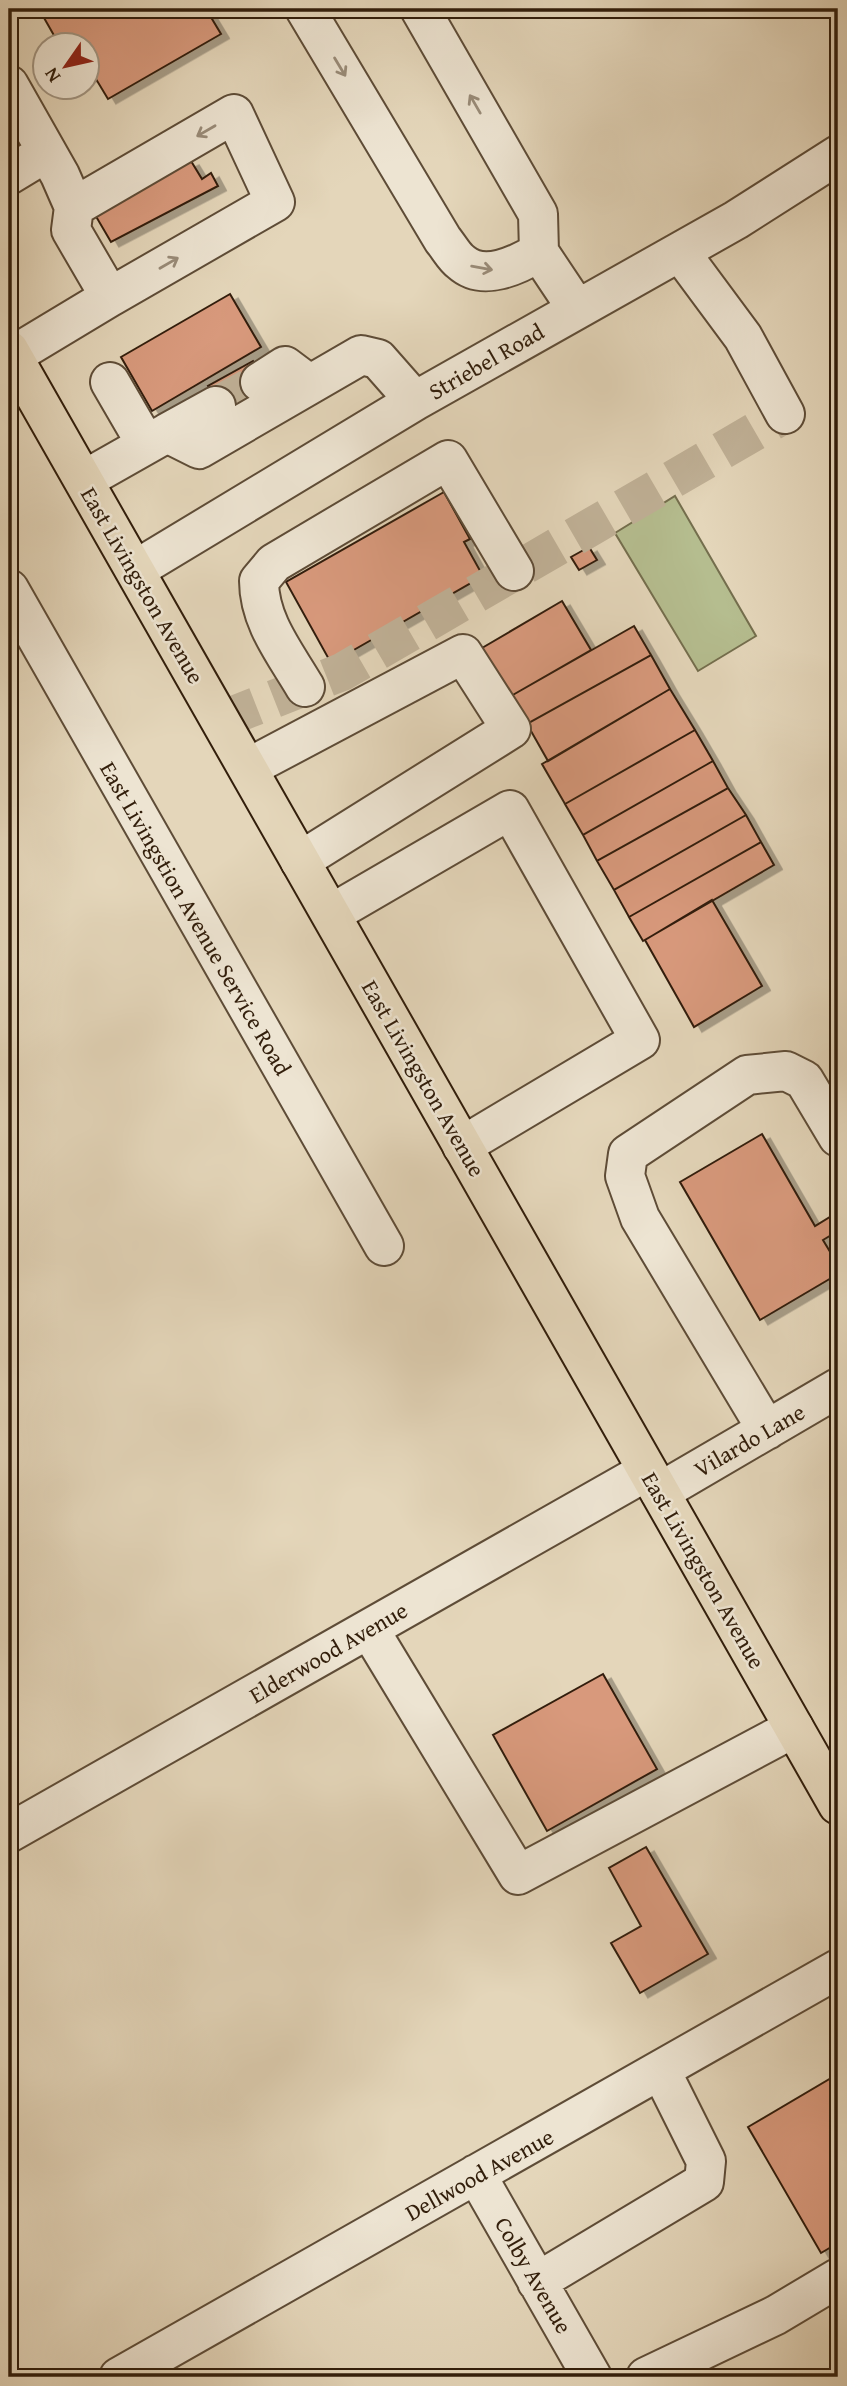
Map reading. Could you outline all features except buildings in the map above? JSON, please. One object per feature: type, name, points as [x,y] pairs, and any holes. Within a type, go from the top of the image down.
[{"type":"main road","name":"East Livingston Avenue","points":[[11,353],[794,1728],[833,1783]]},
{"type":"street","points":[[305,9],[443,240],[462,264],[489,271],[513,268],[539,253]]},
{"type":"street","points":[[420,9],[538,214],[539,253],[577,309]]},
{"type":"street","points":[[9,85],[74,207],[71,230],[110,297]]},
{"type":"street","points":[[11,353],[275,202],[234,114],[74,207]]},
{"type":"street","points":[[9,175],[47,152]]},
{"type":"street","name":"Striebel Road","points":[[135,570],[415,401],[680,252],[838,155]]},
{"type":"street","points":[[680,252],[743,337],[785,414]]},
{"type":"street","points":[[110,382],[156,439],[199,449],[361,355],[378,359],[415,401]]},
{"type":"street","points":[[260,382],[285,366],[310,384]]},
{"type":"street","points":[[84,480],[216,406]]},
{"type":"street","points":[[305,687],[266,622],[259,600],[259,581],[274,563],[448,460],[514,571]]},
{"type":"street","name":"East Livingstion Avenue Service Road","points":[[9,589],[384,1246]]},
{"type":"street","points":[[248,768],[463,654],[511,729],[300,861]]},
{"type":"street","points":[[331,914],[510,810],[640,1040],[463,1146]]},
{"type":"street","points":[[767,1430],[640,1218],[625,1176],[628,1154],[747,1075],[786,1071],[803,1080],[838,1137]]},
{"type":"street","name":"Vilardo Lane","points":[[653,1481],[767,1430],[838,1388]]},
{"type":"street","name":"Elderwood Avenue","points":[[9,1833],[369,1629],[653,1481]]},
{"type":"street","points":[[369,1629],[518,1875],[794,1728]]},
{"type":"street","name":"Dellwood Avenue","points":[[119,2377],[838,1969]]},
{"type":"street","points":[[537,2281],[704,2182],[706,2161],[661,2071]]},
{"type":"street","name":"Colby Avenue","points":[[475,2174],[592,2377]]},
{"type":"street","points":[[646,2377],[691,2353],[776,2315],[838,2278]]},
{"type":"green space","points":[[675,496],[756,636],[698,671],[615,533]]},
{"type":"tunnel","points":[[216,406],[260,382]]},
{"type":"tunnel","points":[[221,720],[342,672],[785,414]]}]
